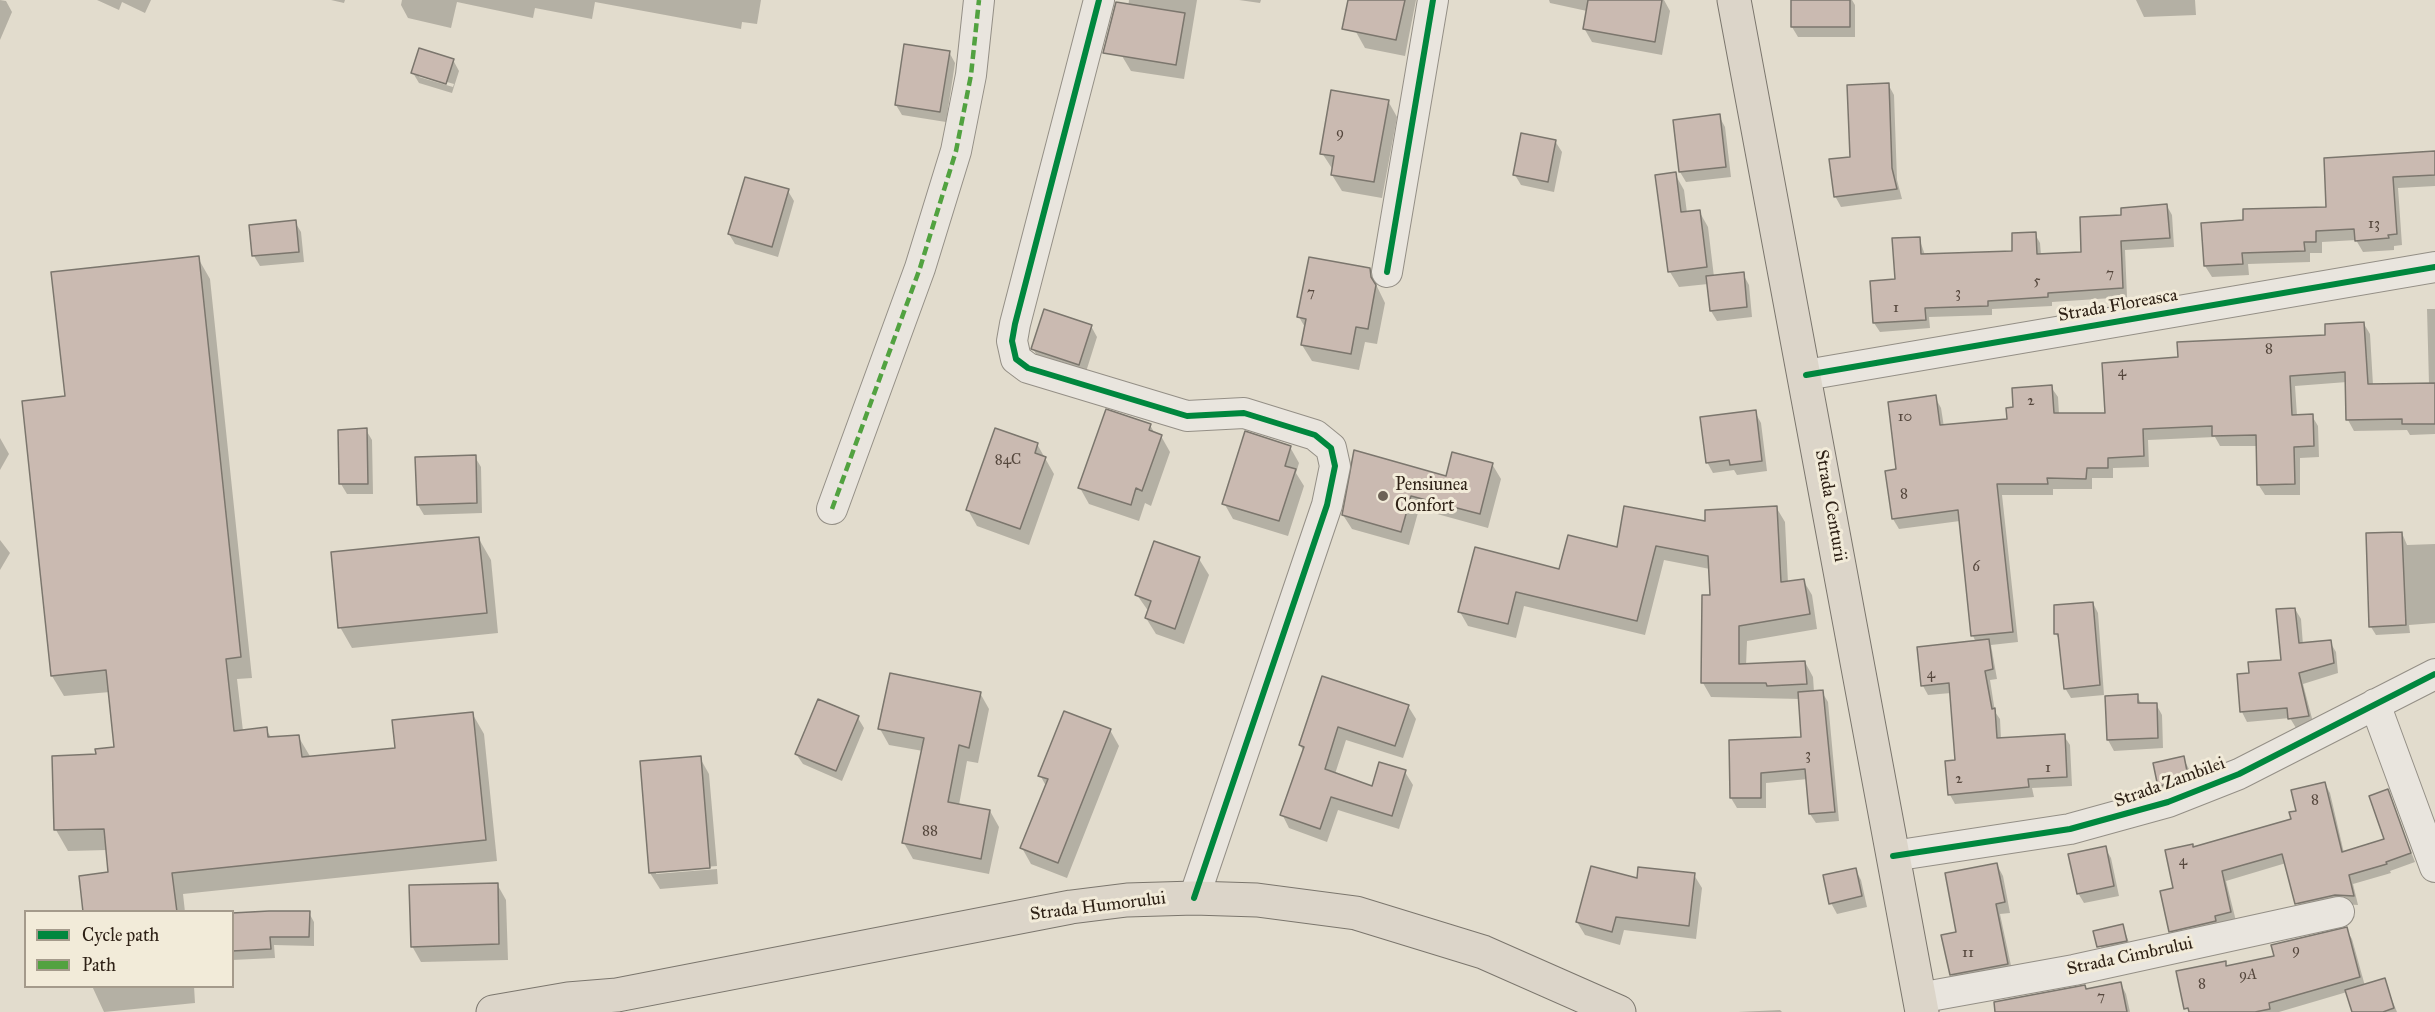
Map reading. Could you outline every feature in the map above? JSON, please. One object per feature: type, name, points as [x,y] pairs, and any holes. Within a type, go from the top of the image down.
[{"type":"main road","name":"Strada Centurii","points":[[1734,0],[1806,375],[1920,1005]]},
{"type":"main road","name":"Strada Humorului","points":[[493,1012],[568,999],[617,995],[1071,907],[1127,900],[1194,898],[1257,900],[1356,913],[1483,952],[1581,1002],[1602,1002],[1619,1012]]},
{"type":"main road","name":"Strada Humorului","points":[[575,1012],[617,995]]},
{"type":"street","points":[[832,509],[920,268],[956,151],[971,75],[979,0]]},
{"type":"street","points":[[1099,0],[1015,324],[1012,341],[1016,359],[1028,368],[1187,416],[1244,413],[1315,435],[1331,448],[1335,466],[1327,505],[1194,898]]},
{"type":"street","points":[[1387,272],[1433,0]]},
{"type":"street","name":"Strada Floreasca","points":[[1806,375],[2435,267]]},
{"type":"street","name":"Strada Zambilei","points":[[1893,856],[2070,829],[2168,802],[2239,774],[2435,674]]},
{"type":"street","points":[[2375,704],[2435,867]]},
{"type":"street","name":"Strada Cimbrului","points":[[1920,1005],[2339,912]]},
{"type":"building","points":[[1348,0],[1405,0],[1396,40],[1342,29]]},
{"type":"building","points":[[1588,0],[1662,0],[1655,42],[1583,29]]},
{"type":"building","points":[[1791,0],[1850,0],[1850,27],[1791,27]]},
{"type":"building","points":[[1116,2],[1185,13],[1176,65],[1103,53]]},
{"type":"building","points":[[904,44],[950,51],[940,112],[895,105]]},
{"type":"building","points":[[419,48],[454,59],[446,84],[411,73]]},
{"type":"building","points":[[1889,83],[1892,168],[1897,189],[1834,197],[1829,159],[1850,157],[1847,85]]},
{"type":"building","points":[[1331,90],[1389,100],[1374,182],[1331,175],[1334,156],[1320,154]]},
{"type":"building","points":[[1720,114],[1726,167],[1679,172],[1673,120]]},
{"type":"building","points":[[1521,133],[1556,140],[1548,182],[1513,175]]},
{"type":"building","points":[[2435,151],[2435,175],[2393,177],[2397,234],[2388,235],[2389,238],[2355,241],[2354,229],[2316,231],[2316,242],[2304,242],[2305,251],[2242,253],[2243,264],[2204,266],[2201,223],[2243,220],[2243,209],[2326,207],[2324,158]]},
{"type":"building","points":[[1676,172],[1681,212],[1700,210],[1707,267],[1668,272],[1655,175]]},
{"type":"building","points":[[745,177],[789,189],[772,247],[728,234]]},
{"type":"building","points":[[2167,204],[2170,238],[2121,241],[2123,288],[2048,293],[2048,297],[1988,301],[1988,306],[1925,308],[1926,320],[1873,323],[1870,281],[1895,279],[1892,238],[1920,237],[1921,254],[2012,251],[2012,233],[2036,232],[2037,254],[2081,252],[2080,217],[2121,215],[2121,208]]},
{"type":"building","points":[[296,220],[299,252],[252,256],[249,225]]},
{"type":"building","points":[[199,256],[241,657],[226,659],[234,731],[267,727],[268,737],[299,735],[302,757],[395,748],[392,720],[473,712],[486,840],[172,873],[177,910],[83,910],[79,876],[108,872],[104,829],[54,830],[52,756],[96,754],[95,749],[114,747],[106,670],[51,676],[22,401],[65,396],[51,272]]},
{"type":"building","points":[[1309,257],[1370,268],[1371,277],[1376,285],[1368,329],[1356,327],[1351,354],[1301,345],[1306,319],[1297,317]]},
{"type":"building","points":[[1744,272],[1747,307],[1710,311],[1706,276]]},
{"type":"building","points":[[1044,309],[1092,325],[1079,365],[1031,349]]},
{"type":"building","points":[[2364,322],[2368,384],[2435,383],[2435,424],[2402,424],[2402,419],[2346,420],[2345,372],[2290,376],[2292,415],[2313,414],[2314,446],[2294,447],[2295,484],[2257,485],[2256,435],[2212,436],[2212,426],[2143,429],[2144,456],[2108,458],[2108,468],[2087,468],[2086,479],[2047,478],[2048,484],[1997,484],[2013,632],[1971,636],[1958,510],[1892,519],[1885,471],[1896,469],[1888,402],[1936,395],[1940,425],[2007,419],[2006,408],[2013,407],[2012,388],[2052,385],[2054,413],[2105,413],[2102,363],[2178,357],[2177,342],[2325,335],[2325,324]]},
{"type":"building","points":[[1106,409],[1151,424],[1149,430],[1162,435],[1142,491],[1136,488],[1131,505],[1078,488]]},
{"type":"building","points":[[1756,410],[1762,461],[1730,465],[1729,460],[1706,463],[1700,417]]},
{"type":"building","points":[[367,428],[368,484],[339,484],[338,430]]},
{"type":"building","points":[[995,428],[1038,443],[1035,453],[1046,457],[1020,529],[966,510]]},
{"type":"building","points":[[1245,431],[1291,446],[1285,466],[1296,469],[1279,521],[1222,504]]},
{"type":"building","points":[[1354,450],[1446,476],[1452,452],[1493,463],[1480,514],[1411,496],[1401,532],[1342,515]]},
{"type":"building","points":[[476,455],[477,503],[417,505],[415,457]]},
{"type":"building","points":[[1624,506],[1705,521],[1705,510],[1777,506],[1781,582],[1804,579],[1810,614],[1739,626],[1739,664],[1805,661],[1807,684],[1767,686],[1766,683],[1701,683],[1702,595],[1710,595],[1708,556],[1656,546],[1637,621],[1516,592],[1508,624],[1458,612],[1475,547],[1559,569],[1568,535],[1617,547]]},
{"type":"building","points":[[2402,532],[2406,625],[2369,627],[2366,533]]},
{"type":"building","points":[[479,537],[487,613],[338,628],[331,552]]},
{"type":"building","points":[[1154,541],[1200,557],[1175,629],[1145,618],[1151,601],[1135,595]]},
{"type":"building","points":[[2093,602],[2100,685],[2064,689],[2058,634],[2054,634],[2054,605]]},
{"type":"building","points":[[2295,608],[2299,643],[2331,640],[2334,663],[2299,673],[2309,716],[2288,719],[2287,708],[2240,712],[2237,674],[2249,673],[2248,662],[2281,660],[2276,609]]},
{"type":"building","points":[[1989,639],[1993,669],[1985,671],[1992,709],[1995,708],[1997,738],[2065,734],[2067,777],[2028,779],[2029,787],[1948,795],[1945,761],[1955,760],[1949,683],[1921,686],[1917,647]]},
{"type":"building","points":[[890,673],[981,692],[969,748],[959,745],[948,802],[990,810],[981,859],[902,843],[924,738],[878,729]]},
{"type":"building","points":[[1322,676],[1409,705],[1395,746],[1338,727],[1325,769],[1372,786],[1379,762],[1406,770],[1392,816],[1331,797],[1320,829],[1280,815],[1304,747],[1299,745]]},
{"type":"building","points":[[1823,690],[1835,812],[1809,814],[1805,769],[1761,773],[1761,798],[1730,798],[1729,740],[1801,737],[1798,692]]},
{"type":"building","points":[[2138,694],[2138,703],[2157,703],[2158,738],[2107,740],[2105,696]]},
{"type":"building","points":[[818,699],[859,716],[836,771],[795,754]]},
{"type":"building","points":[[1064,711],[1111,729],[1058,863],[1020,848],[1048,779],[1038,776]]},
{"type":"building","points":[[701,756],[710,868],[649,873],[640,761]]},
{"type":"building","points":[[2184,756],[2188,776],[2158,787],[2153,763]]},
{"type":"building","points":[[2325,782],[2342,852],[2384,839],[2369,796],[2388,789],[2411,853],[2386,862],[2387,864],[2349,875],[2354,896],[2335,895],[2295,904],[2282,854],[2222,871],[2231,912],[2215,916],[2216,921],[2169,932],[2160,891],[2173,888],[2165,850],[2193,844],[2193,847],[2291,819],[2289,812],[2296,811],[2291,790]]},
{"type":"building","points":[[2106,846],[2114,886],[2077,894],[2068,854]]},
{"type":"building","points":[[1997,863],[2005,902],[1996,904],[2008,964],[1950,975],[1941,935],[1956,932],[1945,873]]},
{"type":"building","points":[[1591,866],[1637,878],[1638,867],[1695,873],[1689,926],[1616,917],[1612,932],[1576,922]]},
{"type":"building","points":[[1856,868],[1862,896],[1829,904],[1823,875]]},
{"type":"building","points":[[498,883],[499,944],[411,947],[409,885]]},
{"type":"building","points":[[310,911],[309,937],[270,937],[271,949],[234,951],[234,913]]},
{"type":"building","points":[[2123,924],[2127,941],[2097,947],[2093,931]]},
{"type":"building","points":[[2347,927],[2360,977],[2269,1003],[2270,1009],[2255,1012],[2189,1012],[2188,1008],[2184,1009],[2176,971],[2226,961],[2226,966],[2274,956],[2271,945]]},
{"type":"building","points":[[2385,978],[2394,1008],[2383,1012],[2352,1012],[2345,990]]},
{"type":"building","points":[[2121,982],[2127,1012],[1995,1012],[1994,1002],[2085,985],[2086,989]]},
{"type":"marked path","points":[[832,509],[920,268],[956,151],[971,75],[979,0]]},
{"type":"cycle path","points":[[1099,0],[1015,324],[1012,341],[1016,359],[1028,368],[1187,416],[1244,413],[1315,435],[1331,448],[1335,466],[1327,505],[1194,898]]},
{"type":"cycle path","points":[[1387,272],[1433,0]]},
{"type":"cycle path","points":[[1806,375],[2435,267]]},
{"type":"cycle path","points":[[1893,856],[2070,829],[2168,802],[2239,774],[2435,674]]},
{"type":"place","name":"Pensiunea Confort","points":[[1383,496]]}]
